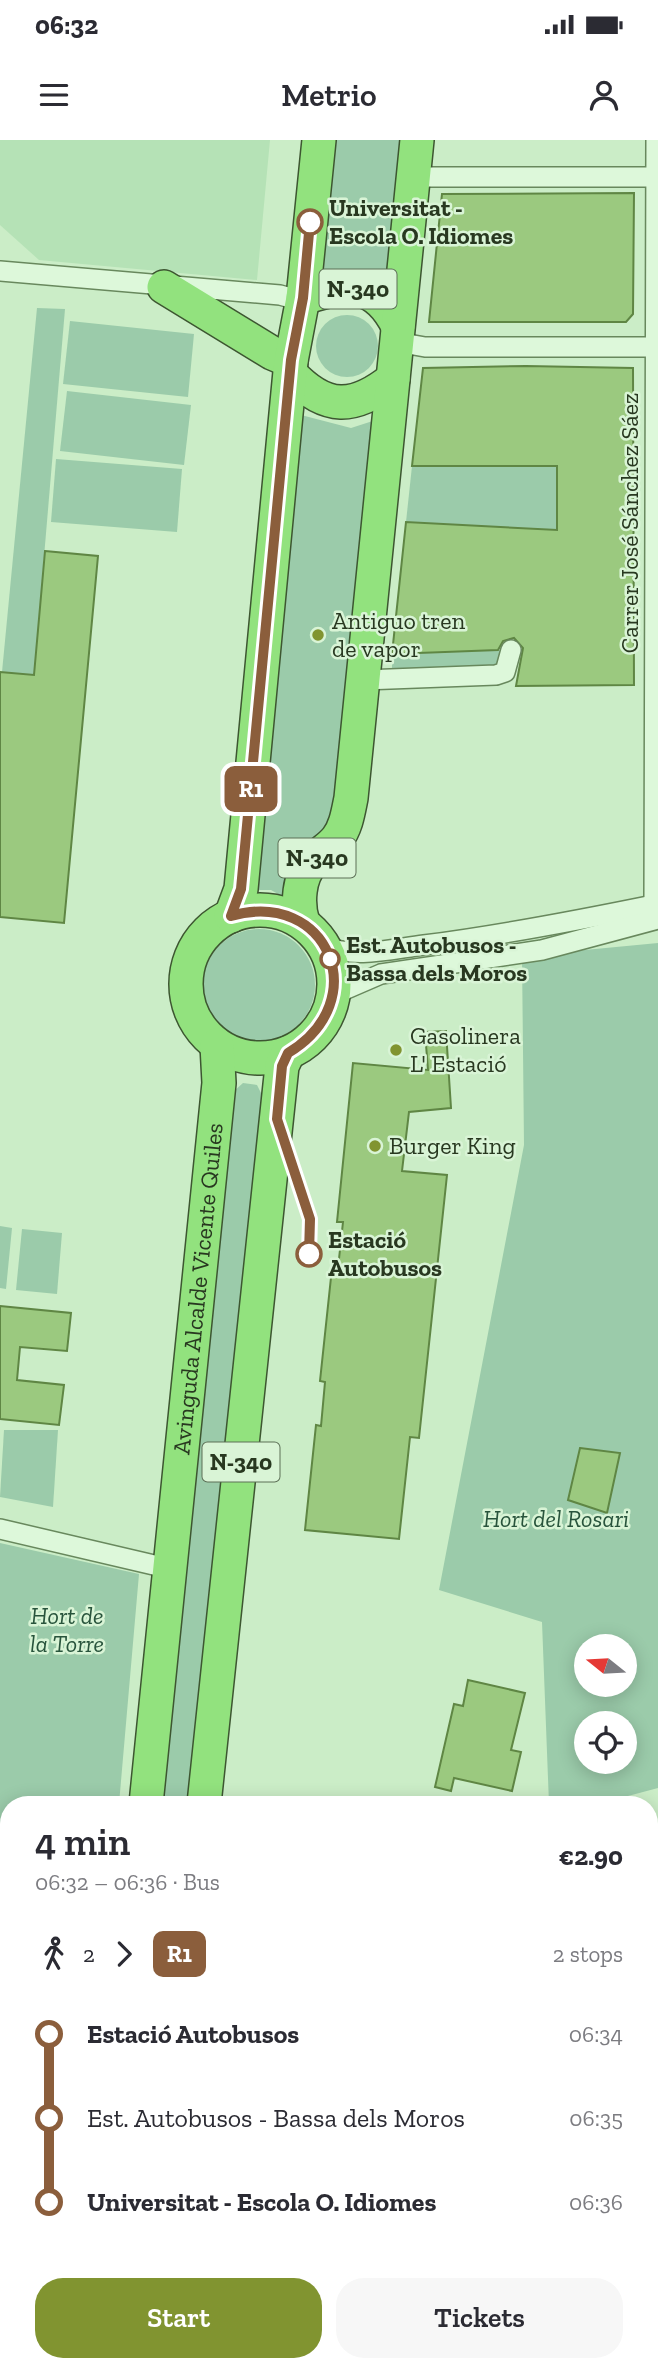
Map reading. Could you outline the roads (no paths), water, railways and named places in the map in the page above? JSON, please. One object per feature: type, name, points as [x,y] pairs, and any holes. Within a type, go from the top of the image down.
[{"type":"highway","name":"N-340","points":[[231,916],[241,889],[291,367],[302,300],[319,140]]},
{"type":"highway","name":"N-340","points":[[313,934],[268,910],[231,916],[214,926],[201,940],[191,957],[186,976],[187,996],[192,1015],[217,1045],[251,1058],[288,1053],[307,1041],[322,1025],[331,1004],[334,974],[313,934],[298,909],[306,873],[312,862],[337,840],[347,820],[364,680],[417,140]]},
{"type":"highway","points":[[164,287],[272,353],[291,367],[314,395],[340,402],[373,395],[393,379]]},
{"type":"highway","name":"N-340","points":[[302,300],[337,287],[360,290],[381,300],[398,334]]},
{"type":"highway","name":"Avinguda Alcalde Vicente Quiles","points":[[171,1569],[219,1083],[217,1045]]},
{"type":"highway","name":"N-340","points":[[205,1796],[282,1066],[288,1053]]},
{"type":"highway","name":"N-340","points":[[147,1796],[171,1569]]},
{"type":"street","name":"Carrer José Sánchez Sáez","points":[[656,140],[657,910]]},
{"type":"street","points":[[413,177],[657,177]]},
{"type":"street","points":[[1,272],[280,295],[302,300]]},
{"type":"street","points":[[398,334],[425,347],[656,346]]},
{"type":"street","points":[[364,680],[496,675],[505,672],[511,650]]},
{"type":"street","points":[[313,934],[355,953],[494,936],[657,910]]},
{"type":"street","points":[[331,1004],[344,990],[381,974],[542,950],[657,910]]},
{"type":"street","points":[[0,1529],[171,1569]]},
{"type":"place","name":"Universitat - Escola O. Idiomes","points":[[310,222]]},
{"type":"place","name":"Antiguo tren de vapor","points":[[318,635]]},
{"type":"place","name":"Est. Autobusos - Bassa dels Moros","points":[[330,959]]},
{"type":"place","name":"Gasolinera L' Estació","points":[[396,1050]]},
{"type":"place","name":"Burger King","points":[[375,1146]]},
{"type":"place","name":"Estació Autobusos","points":[[309,1254]]},
{"type":"park label","name":"Hort del Rosari","points":[[556,1519]]},
{"type":"park label","name":"Hort de la Torre","points":[[67,1630]]}]
